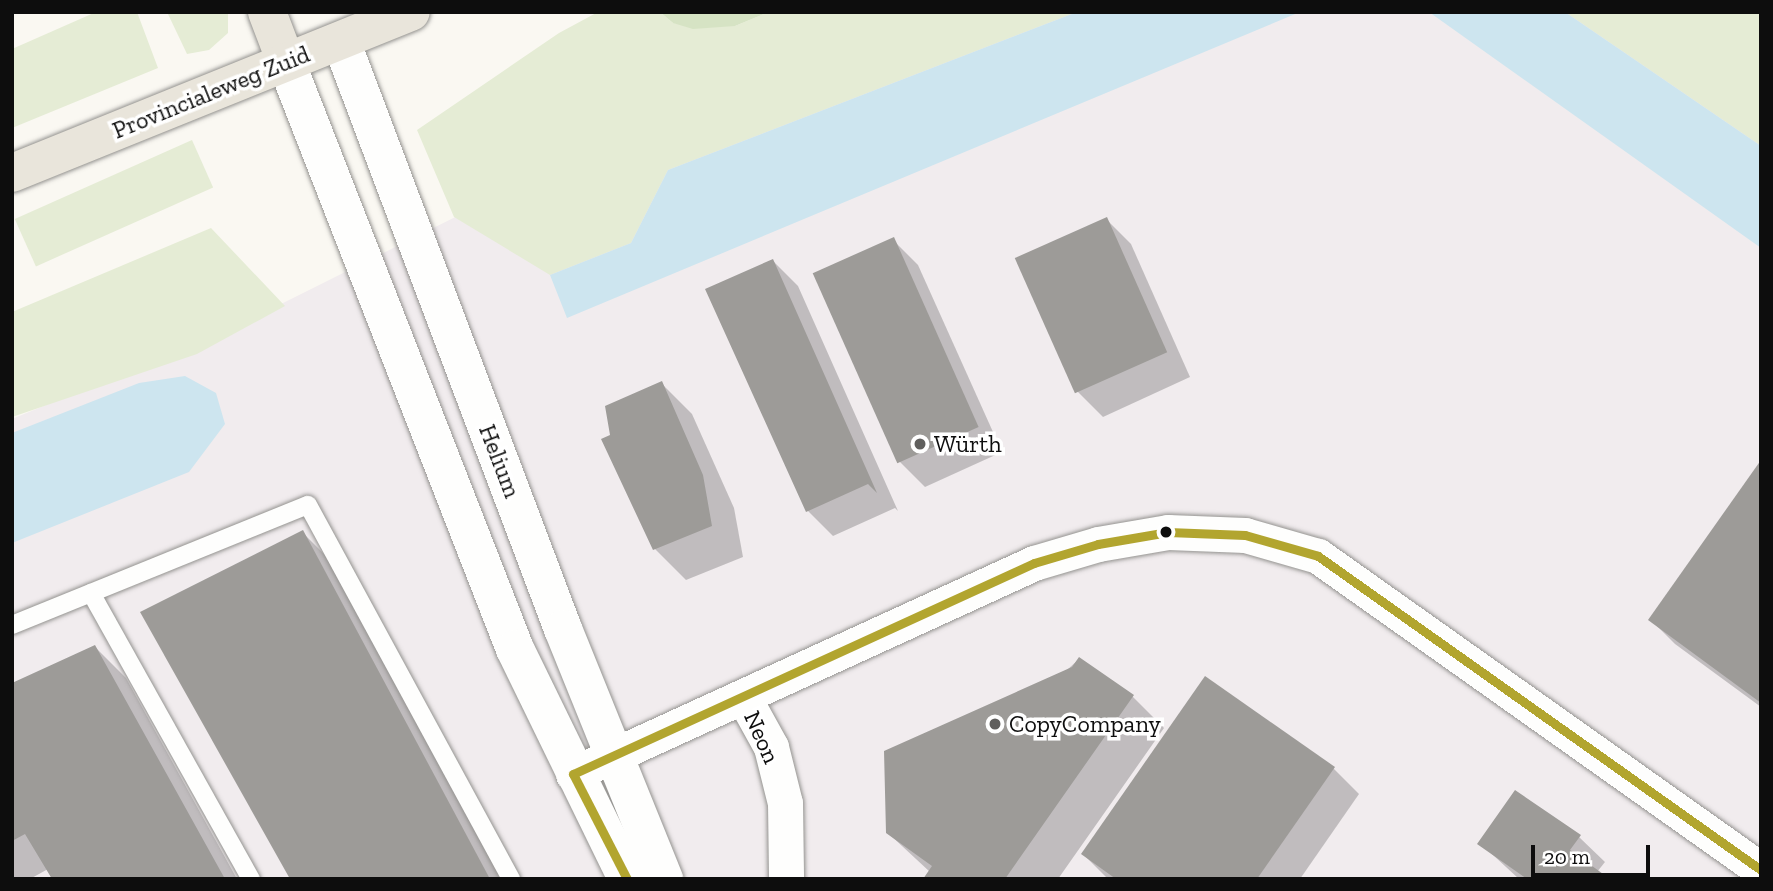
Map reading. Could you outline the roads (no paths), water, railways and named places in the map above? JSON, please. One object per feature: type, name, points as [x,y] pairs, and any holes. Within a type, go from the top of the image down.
[{"type":"main road","points":[[267,12],[286,62]]},
{"type":"main road","name":"Provincialeweg Zuid","points":[[12,173],[286,62],[335,27],[411,12]]},
{"type":"street","name":"Helium","points":[[335,27],[614,756],[664,879]]},
{"type":"street","points":[[286,62],[516,649],[573,774],[628,879]]},
{"type":"street","points":[[744,698],[1034,563],[1098,544],[1168,532],[1245,535],[1318,556],[1761,870]]},
{"type":"street","name":"Neon","points":[[573,774],[744,698],[771,747],[785,803],[786,879]]},
{"type":"lane","points":[[12,625],[308,505],[511,879]]},
{"type":"lane","points":[[91,593],[251,879]]},
{"type":"water","points":[[1077,12],[1300,12],[567,318],[550,275],[631,243],[668,170]]},
{"type":"water","points":[[1429,12],[1565,12],[1761,146],[1761,248]]},
{"type":"water","points":[[185,376],[216,393],[225,424],[189,472],[12,543],[12,433],[139,383]]},
{"type":"place","name":"Würth","points":[[920,444]]},
{"type":"place","name":"CopyCompany","points":[[995,724]]}]
